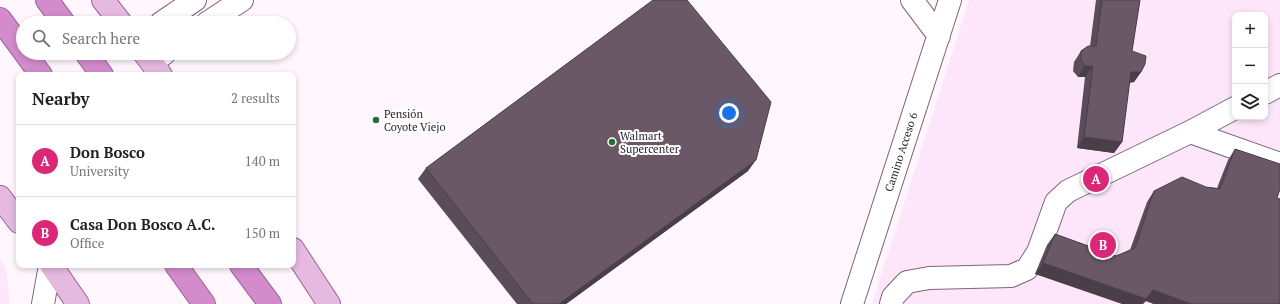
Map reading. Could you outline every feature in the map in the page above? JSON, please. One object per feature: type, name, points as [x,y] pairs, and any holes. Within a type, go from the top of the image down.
[{"type":"highway","points":[[47,0],[59,16]]},
{"type":"highway","points":[[57,0],[65,16]]},
{"type":"highway","points":[[0,19],[16,41]]},
{"type":"highway","points":[[30,60],[39,72]]},
{"type":"highway","points":[[91,60],[100,72]]},
{"type":"highway","points":[[178,268],[204,304]]},
{"type":"highway","points":[[243,268],[270,304]]},
{"type":"main road","points":[[103,0],[116,16]]},
{"type":"main road","points":[[0,197],[16,218]]},
{"type":"main road","points":[[296,254],[329,304]]},
{"type":"main road","points":[[52,268],[78,304]]},
{"type":"street","points":[[171,16],[195,0]]},
{"type":"street","points":[[218,16],[242,0]]},
{"type":"street","points":[[912,0],[939,36]]},
{"type":"street","name":"Camino Acceso 6","points":[[852,304],[950,0]]},
{"type":"street","points":[[1268,91],[1280,85]]},
{"type":"street","points":[[891,304],[893,297],[908,282],[929,278],[1011,276],[1027,270],[1038,252],[1056,202],[1068,191],[1190,132],[1232,110]]},
{"type":"street","points":[[1190,132],[1280,164]]},
{"type":"street","points":[[43,304],[49,268]]},
{"type":"shaded area","points":[[969,0],[1280,0],[1280,304],[872,304]]},
{"type":"shaded area","points":[[0,259],[6,268],[10,304],[0,304]]},
{"type":"building","name":"Walmart Supercenter","points":[[653,0],[687,0],[771,102],[756,160],[559,304],[533,304],[426,168]]},
{"type":"building","points":[[1102,0],[1140,0],[1132,51],[1146,56],[1145,64],[1141,72],[1131,72],[1122,142],[1084,137],[1093,66],[1085,66],[1081,60],[1081,51],[1088,46],[1096,46]]},
{"type":"building","points":[[1235,149],[1280,164],[1280,189],[1277,198],[1280,199],[1280,304],[1191,304],[1153,290],[1146,299],[1043,263],[1055,234],[1116,256],[1135,248],[1154,191],[1182,177],[1206,187],[1220,189]]},
{"type":"place","name":"Pensión Coyote Viejo","points":[[376,120]]},
{"type":"place","name":"Walmart Supercenter","points":[[612,142]]},
{"type":"place","name":"Don Bosco","points":[[1096,179]]},
{"type":"place","name":"Casa Don Bosco A.C.","points":[[1103,245]]}]
